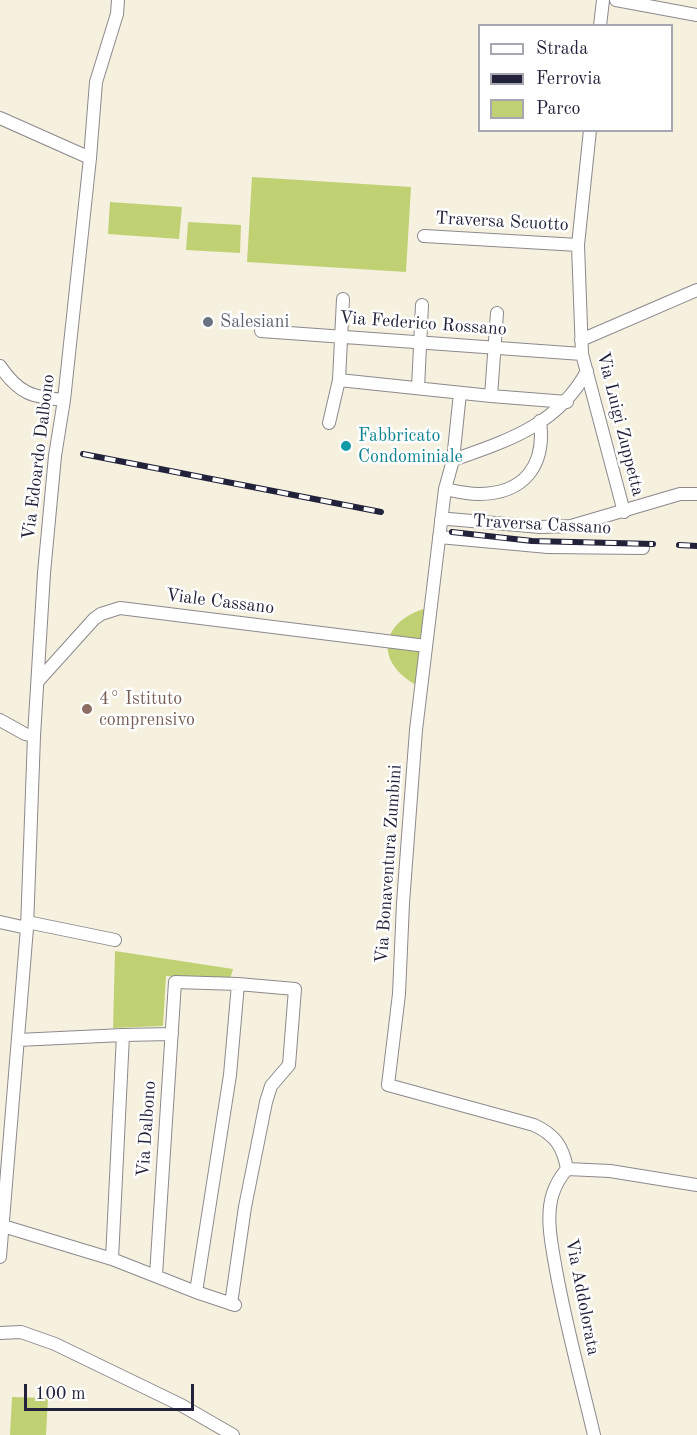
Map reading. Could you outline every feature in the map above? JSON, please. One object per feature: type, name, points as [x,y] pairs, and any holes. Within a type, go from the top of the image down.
[{"type":"street","name":"Via Edoardo Dalbono","points":[[0,1257],[27,925],[34,736],[45,561],[90,158],[96,82],[117,14],[118,0]]},
{"type":"street","points":[[600,24],[603,0]]},
{"type":"street","points":[[616,0],[697,15]]},
{"type":"street","points":[[0,118],[90,158]]},
{"type":"street","name":"Via Luigi Zuppetta","points":[[590,132],[578,244],[582,354],[624,512]]},
{"type":"street","name":"Traversa Scuotto","points":[[424,236],[578,244]]},
{"type":"street","points":[[581,340],[697,290]]},
{"type":"street","points":[[329,423],[339,380],[343,299]]},
{"type":"street","points":[[418,388],[422,305]]},
{"type":"street","points":[[491,396],[497,313]]},
{"type":"street","name":"Via Federico Rossano","points":[[261,331],[582,354]]},
{"type":"street","points":[[0,366],[23,392],[42,398],[64,400]]},
{"type":"street","points":[[453,460],[520,435],[567,402],[587,371]]},
{"type":"street","points":[[339,380],[567,402]]},
{"type":"street","points":[[426,646],[445,489],[453,460],[460,393]]},
{"type":"street","points":[[445,489],[475,495],[493,493],[513,488],[527,478],[539,458],[543,437],[540,421]]},
{"type":"street","points":[[441,520],[550,527],[571,526],[680,494],[697,494]]},
{"type":"street","name":"Traversa Cassano","points":[[440,537],[548,547],[643,548]]},
{"type":"street","name":"Viale Cassano","points":[[39,680],[94,619],[101,614],[120,608],[426,646]]},
{"type":"street","name":"Via Bonaventura Zumbini","points":[[426,646],[415,741],[399,994],[388,1085],[542,1128],[550,1132],[565,1154],[567,1169]]},
{"type":"street","points":[[0,720],[25,734],[34,736]]},
{"type":"street","points":[[0,922],[115,940]]},
{"type":"street","name":"Via Dalbono","points":[[156,1275],[175,982],[238,984]]},
{"type":"street","points":[[3,1226],[112,1259],[196,1292],[233,1304],[245,1207],[266,1102],[271,1086],[289,1065],[295,989],[238,984],[230,1075],[196,1292]]},
{"type":"street","name":"Via Dalbono","points":[[112,1259],[123,1035]]},
{"type":"street","points":[[18,1040],[172,1035]]},
{"type":"street","points":[[567,1169],[610,1171],[697,1185]]},
{"type":"street","name":"Via Addolorata","points":[[567,1169],[553,1193],[550,1219],[552,1246],[564,1312],[594,1435]]},
{"type":"street","points":[[0,1333],[21,1332],[55,1344],[180,1405],[233,1435]]},
{"type":"green space","points":[[252,177],[411,187],[406,272],[247,262]]},
{"type":"green space","points":[[110,202],[182,207],[179,239],[108,234]]},
{"type":"green space","points":[[188,222],[241,225],[240,253],[186,250]]},
{"type":"green space","points":[[427,608],[418,686],[394,666],[389,654],[388,643],[399,622]]},
{"type":"green space","points":[[115,951],[233,969],[230,979],[166,976],[163,1026],[113,1028]]},
{"type":"green space","points":[[12,1397],[48,1398],[46,1435],[10,1435]]},
{"type":"railway","points":[[83,454],[381,512]]},
{"type":"railway","points":[[452,532],[532,541],[653,544]]},
{"type":"railway","points":[[679,545],[697,546]]},
{"type":"place","name":"Salesiani","points":[[208,322]]},
{"type":"place","name":"Fabbricato Condominiale","points":[[346,446]]},
{"type":"place","name":"4° Istituto comprensivo","points":[[87,709]]}]
